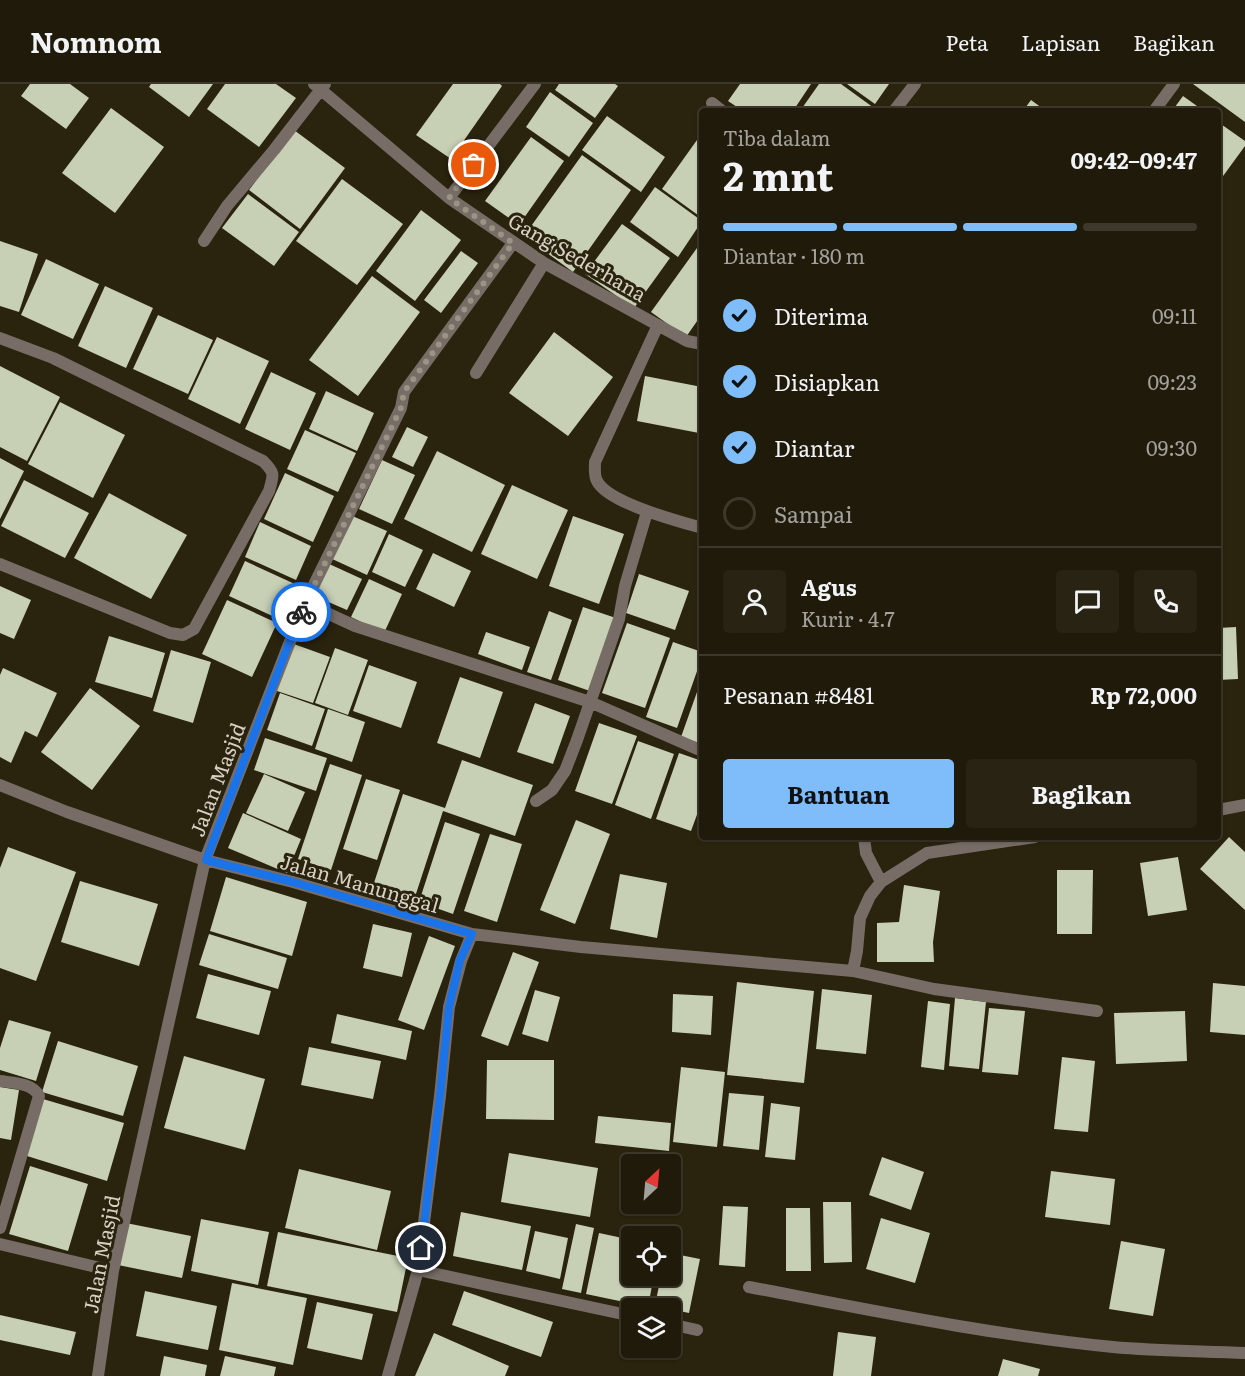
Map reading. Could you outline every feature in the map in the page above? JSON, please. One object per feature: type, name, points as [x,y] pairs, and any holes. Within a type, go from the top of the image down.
[{"type":"street","points":[[449,198],[535,84]]},
{"type":"street","points":[[896,108],[915,84]]},
{"type":"street","points":[[1156,108],[1174,84]]},
{"type":"street","points":[[204,241],[234,197],[274,150],[321,86]]},
{"type":"street","name":"Gang Sederhana","points":[[321,86],[449,198],[513,243],[544,263],[687,341],[699,343]]},
{"type":"street","name":"Jalan Masjid","points":[[98,1376],[113,1271],[206,860],[305,603],[401,408],[404,392],[513,243]]},
{"type":"street","points":[[476,373],[544,263]]},
{"type":"street","name":"Gang Sederhana","points":[[658,325],[595,462],[596,479],[604,491],[647,512],[699,527]]},
{"type":"street","points":[[0,338],[53,358],[262,460],[272,470],[273,477],[269,490],[194,629],[183,635],[170,633],[0,564]]},
{"type":"street","points":[[536,801],[552,790],[565,771],[577,740],[619,619],[647,512]]},
{"type":"street","points":[[305,603],[355,626],[590,702],[699,750]]},
{"type":"street","name":"Jalan Manunggal","points":[[0,785],[67,812],[206,860],[293,882],[472,934],[581,947],[853,971],[934,989],[1097,1011]]},
{"type":"street","points":[[1221,810],[1245,806]]},
{"type":"street","points":[[864,840],[866,853],[880,882]]},
{"type":"street","points":[[853,971],[860,918],[870,896],[880,882],[927,853],[1015,840]]},
{"type":"street","points":[[388,1376],[418,1270],[449,1007],[460,960],[472,934]]},
{"type":"street","points":[[0,1081],[30,1087],[37,1091],[39,1096],[0,1228]]},
{"type":"street","points":[[0,1244],[113,1271]]},
{"type":"street","points":[[418,1270],[621,1314]]},
{"type":"street","points":[[749,1287],[946,1325],[1022,1336],[1114,1347],[1245,1353]]},
{"type":"street","points":[[681,1326],[697,1330]]},
{"type":"building","points":[[30,84],[70,84],[89,98],[66,129],[21,96]]},
{"type":"building","points":[[151,84],[213,84],[189,117],[149,87]]},
{"type":"building","points":[[225,84],[276,84],[296,98],[259,147],[207,109]]},
{"type":"building","points":[[453,84],[500,84],[502,86],[451,159],[416,135]]},
{"type":"building","points":[[559,84],[615,84],[618,86],[595,118],[555,90]]},
{"type":"building","points":[[740,84],[811,84],[795,108],[738,108],[728,101]]},
{"type":"building","points":[[819,84],[841,84],[874,108],[802,108]]},
{"type":"building","points":[[847,84],[889,84],[875,104]]},
{"type":"building","points":[[1193,84],[1245,84],[1245,122]]},
{"type":"building","points":[[550,92],[593,123],[569,157],[526,127]]},
{"type":"building","points":[[1183,96],[1200,108],[1174,108]]},
{"type":"building","points":[[1031,100],[1042,108],[1025,108]]},
{"type":"building","points":[[111,108],[164,147],[115,213],[62,173]]},
{"type":"building","points":[[607,116],[665,157],[641,192],[582,150]]},
{"type":"building","points":[[1221,124],[1245,141],[1245,146],[1221,179]]},
{"type":"building","points":[[294,130],[345,168],[300,229],[249,190]]},
{"type":"building","points":[[531,137],[564,161],[519,225],[485,201]]},
{"type":"building","points":[[699,137],[699,216],[662,189]]},
{"type":"building","points":[[582,155],[631,190],[573,272],[524,236]]},
{"type":"building","points":[[342,179],[403,224],[357,285],[296,241]]},
{"type":"building","points":[[655,187],[699,219],[699,226],[678,257],[630,222]]},
{"type":"building","points":[[248,194],[299,232],[274,266],[222,228]]},
{"type":"building","points":[[421,210],[461,240],[415,301],[376,271]]},
{"type":"building","points":[[622,224],[670,258],[634,308],[585,274]]},
{"type":"building","points":[[0,241],[38,254],[19,312],[0,306]]},
{"type":"building","points":[[699,245],[699,318],[686,337],[651,312]]},
{"type":"building","points":[[461,251],[478,263],[441,313],[424,300]]},
{"type":"building","points":[[46,259],[99,284],[73,339],[21,315]]},
{"type":"building","points":[[372,276],[420,312],[358,396],[309,360]]},
{"type":"building","points":[[105,286],[153,308],[126,368],[78,346]]},
{"type":"building","points":[[158,315],[213,340],[188,394],[133,369]]},
{"type":"building","points":[[554,332],[613,377],[568,436],[509,393]]},
{"type":"building","points":[[217,337],[269,361],[240,424],[188,399]]},
{"type":"building","points":[[0,366],[60,397],[27,461],[0,447]]},
{"type":"building","points":[[271,372],[316,393],[290,450],[245,429]]},
{"type":"building","points":[[645,376],[699,386],[699,433],[637,421]]},
{"type":"building","points":[[326,391],[374,413],[357,451],[309,429]]},
{"type":"building","points":[[60,402],[125,435],[93,498],[28,464]]},
{"type":"building","points":[[407,427],[428,437],[413,467],[392,457]]},
{"type":"building","points":[[305,430],[356,453],[338,492],[287,469]]},
{"type":"building","points":[[437,451],[505,485],[472,552],[404,519]]},
{"type":"building","points":[[0,458],[24,471],[0,519]]},
{"type":"building","points":[[382,460],[415,475],[392,524],[359,509]]},
{"type":"building","points":[[285,473],[334,496],[313,542],[264,519]]},
{"type":"building","points":[[24,480],[89,513],[65,558],[1,526]]},
{"type":"building","points":[[512,485],[568,510],[537,579],[481,554]]},
{"type":"building","points":[[109,493],[187,535],[151,599],[74,558]]},
{"type":"building","points":[[350,515],[387,531],[367,575],[330,558]]},
{"type":"building","points":[[573,516],[624,534],[599,604],[549,586]]},
{"type":"building","points":[[260,522],[311,546],[296,580],[245,557]]},
{"type":"building","points":[[389,534],[423,550],[405,587],[372,572]]},
{"type":"building","points":[[433,553],[471,571],[454,607],[416,589]]},
{"type":"building","points":[[245,561],[297,585],[281,620],[229,596]]},
{"type":"building","points":[[327,563],[362,579],[347,610],[312,595]]},
{"type":"building","points":[[639,574],[689,591],[675,630],[626,613]]},
{"type":"building","points":[[369,579],[402,594],[384,633],[351,617]]},
{"type":"building","points":[[0,586],[31,600],[14,639],[0,633]]},
{"type":"building","points":[[227,600],[277,623],[252,677],[202,654]]},
{"type":"building","points":[[583,607],[616,618],[590,691],[558,680]]},
{"type":"building","points":[[549,611],[572,620],[551,680],[527,672]]},
{"type":"building","points":[[627,623],[670,638],[645,708],[602,693]]},
{"type":"building","points":[[1236,627],[1238,679],[1221,680],[1221,628]]},
{"type":"building","points":[[486,632],[530,647],[522,670],[478,654]]},
{"type":"building","points":[[109,636],[165,653],[152,698],[95,682]]},
{"type":"building","points":[[673,642],[699,651],[699,666],[677,728],[646,717]]},
{"type":"building","points":[[291,643],[330,657],[313,703],[274,690]]},
{"type":"building","points":[[335,648],[368,660],[348,715],[315,703]]},
{"type":"building","points":[[171,650],[211,662],[193,723],[153,711]]},
{"type":"building","points":[[369,665],[417,682],[401,728],[353,711]]},
{"type":"building","points":[[3,668],[57,693],[37,737],[25,731],[11,763],[0,757],[0,675]]},
{"type":"building","points":[[460,677],[503,692],[480,758],[437,743]]},
{"type":"building","points":[[699,686],[699,743],[681,737]]},
{"type":"building","points":[[90,688],[140,726],[92,790],[41,752]]},
{"type":"building","points":[[280,693],[325,709],[312,746],[267,730]]},
{"type":"building","points":[[535,703],[570,716],[553,764],[517,752]]},
{"type":"building","points":[[328,709],[365,722],[352,762],[315,749]]},
{"type":"building","points":[[599,723],[637,736],[612,804],[575,791]]},
{"type":"building","points":[[265,738],[327,758],[316,791],[254,770]]},
{"type":"building","points":[[638,741],[674,754],[651,819],[615,805]]},
{"type":"building","points":[[679,753],[699,760],[699,809],[691,831],[656,819]]},
{"type":"building","points":[[462,760],[533,785],[515,836],[443,811],[413,903],[372,889],[403,794],[445,808]]},
{"type":"building","points":[[330,764],[362,775],[331,870],[298,859]]},
{"type":"building","points":[[264,774],[305,792],[288,831],[246,813]]},
{"type":"building","points":[[366,779],[400,790],[377,860],[343,849]]},
{"type":"building","points":[[243,813],[301,839],[287,873],[228,848]]},
{"type":"building","points":[[576,820],[610,834],[575,924],[540,910]]},
{"type":"building","points":[[445,822],[480,834],[453,914],[419,902]]},
{"type":"building","points":[[490,834],[522,844],[497,922],[464,911]]},
{"type":"building","points":[[1229,837],[1245,852],[1245,910],[1200,869]]},
{"type":"building","points":[[8,847],[76,872],[36,981],[0,968],[0,868]]},
{"type":"building","points":[[1178,857],[1187,910],[1148,916],[1140,863]]},
{"type":"building","points":[[1057,870],[1093,870],[1092,934],[1057,934]]},
{"type":"building","points":[[620,874],[667,883],[657,938],[610,929]]},
{"type":"building","points":[[226,877],[307,902],[292,956],[210,931]]},
{"type":"building","points":[[80,881],[158,904],[139,966],[61,942]]},
{"type":"building","points":[[904,885],[940,891],[933,942],[934,962],[877,962],[877,923],[899,922]]},
{"type":"building","points":[[373,924],[412,933],[402,977],[363,968]]},
{"type":"building","points":[[209,934],[287,958],[278,989],[199,965]]},
{"type":"building","points":[[429,936],[455,946],[424,1030],[398,1020]]},
{"type":"building","points":[[513,952],[539,962],[508,1046],[481,1036]]},
{"type":"building","points":[[208,974],[271,991],[259,1035],[196,1018]]},
{"type":"building","points":[[737,982],[814,991],[804,1083],[727,1075]]},
{"type":"building","points":[[1213,983],[1245,986],[1245,1035],[1210,1032]]},
{"type":"building","points":[[822,989],[872,995],[866,1054],[816,1049]]},
{"type":"building","points":[[535,990],[560,997],[548,1042],[522,1034]]},
{"type":"building","points":[[673,994],[713,996],[711,1035],[672,1032]]},
{"type":"building","points":[[955,998],[986,1002],[979,1069],[949,1066]]},
{"type":"building","points":[[928,1001],[950,1004],[944,1070],[921,1067]]},
{"type":"building","points":[[989,1008],[1025,1011],[1018,1075],[982,1072]]},
{"type":"building","points":[[1185,1011],[1187,1061],[1116,1064],[1114,1013]]},
{"type":"building","points":[[337,1014],[412,1031],[406,1060],[331,1043]]},
{"type":"building","points":[[9,1020],[51,1032],[36,1081],[0,1070],[0,1048]]},
{"type":"building","points":[[58,1041],[138,1066],[123,1116],[42,1092]]},
{"type":"building","points":[[309,1047],[381,1061],[373,1099],[301,1085]]},
{"type":"building","points":[[184,1056],[265,1079],[245,1150],[164,1128]]},
{"type":"building","points":[[1062,1057],[1095,1061],[1088,1132],[1054,1129]]},
{"type":"building","points":[[487,1060],[554,1060],[554,1120],[486,1119]]},
{"type":"building","points":[[681,1067],[725,1072],[717,1147],[673,1142]]},
{"type":"building","points":[[0,1087],[19,1090],[11,1140],[0,1138]]},
{"type":"building","points":[[729,1093],[764,1096],[759,1150],[723,1146]]},
{"type":"building","points":[[43,1099],[124,1123],[107,1181],[27,1156]]},
{"type":"building","points":[[771,1103],[800,1107],[795,1160],[765,1157]]},
{"type":"building","points":[[598,1116],[671,1123],[669,1151],[595,1143]]},
{"type":"building","points":[[509,1153],[598,1168],[590,1217],[501,1202]]},
{"type":"building","points":[[882,1157],[924,1172],[911,1210],[869,1195]]},
{"type":"building","points":[[30,1166],[88,1184],[68,1251],[9,1234]]},
{"type":"building","points":[[299,1169],[391,1191],[377,1250],[285,1228]]},
{"type":"building","points":[[1051,1171],[1115,1179],[1110,1225],[1045,1217]]},
{"type":"building","points":[[823,1202],[851,1202],[852,1262],[824,1263]]},
{"type":"building","points":[[723,1206],[748,1207],[745,1267],[719,1265]]},
{"type":"building","points":[[786,1208],[810,1208],[811,1271],[786,1271]]},
{"type":"building","points":[[461,1212],[531,1226],[522,1270],[453,1256]]},
{"type":"building","points":[[881,1218],[930,1233],[915,1283],[866,1269]]},
{"type":"building","points":[[201,1219],[269,1232],[258,1285],[191,1271]]},
{"type":"building","points":[[126,1223],[191,1236],[182,1278],[118,1265]]},
{"type":"building","points":[[576,1224],[594,1228],[581,1293],[562,1289]]},
{"type":"building","points":[[535,1231],[568,1238],[560,1279],[526,1271]]},
{"type":"building","points":[[278,1232],[408,1258],[397,1312],[267,1286]]},
{"type":"building","points":[[599,1233],[621,1238],[621,1286],[652,1286],[650,1298],[621,1298],[621,1301],[586,1294]]},
{"type":"building","points":[[1121,1241],[1165,1249],[1153,1316],[1109,1309]]},
{"type":"building","points":[[681,1255],[700,1259],[689,1313],[681,1311],[681,1298],[657,1298],[659,1286],[681,1286]]},
{"type":"building","points":[[232,1283],[307,1298],[293,1365],[219,1350]]},
{"type":"building","points":[[145,1291],[217,1306],[208,1350],[136,1336]]},
{"type":"building","points":[[464,1291],[553,1322],[541,1357],[452,1325]]},
{"type":"building","points":[[317,1302],[373,1314],[362,1360],[307,1348]]},
{"type":"building","points":[[0,1315],[76,1332],[70,1355],[0,1340]]},
{"type":"building","points":[[838,1332],[876,1337],[871,1376],[833,1376]]},
{"type":"building","points":[[434,1333],[509,1366],[505,1376],[415,1376]]},
{"type":"building","points":[[164,1356],[207,1365],[205,1376],[160,1376]]},
{"type":"building","points":[[225,1356],[276,1367],[274,1376],[220,1376]]},
{"type":"building","points":[[1003,1359],[1040,1369],[1038,1376],[998,1376]]},
{"type":"way so far","points":[[301,612],[401,408],[404,392],[513,243],[449,198],[474,165]]},
{"type":"route","points":[[301,612],[206,860],[293,882],[472,934],[460,960],[449,1007],[421,1248]]}]
